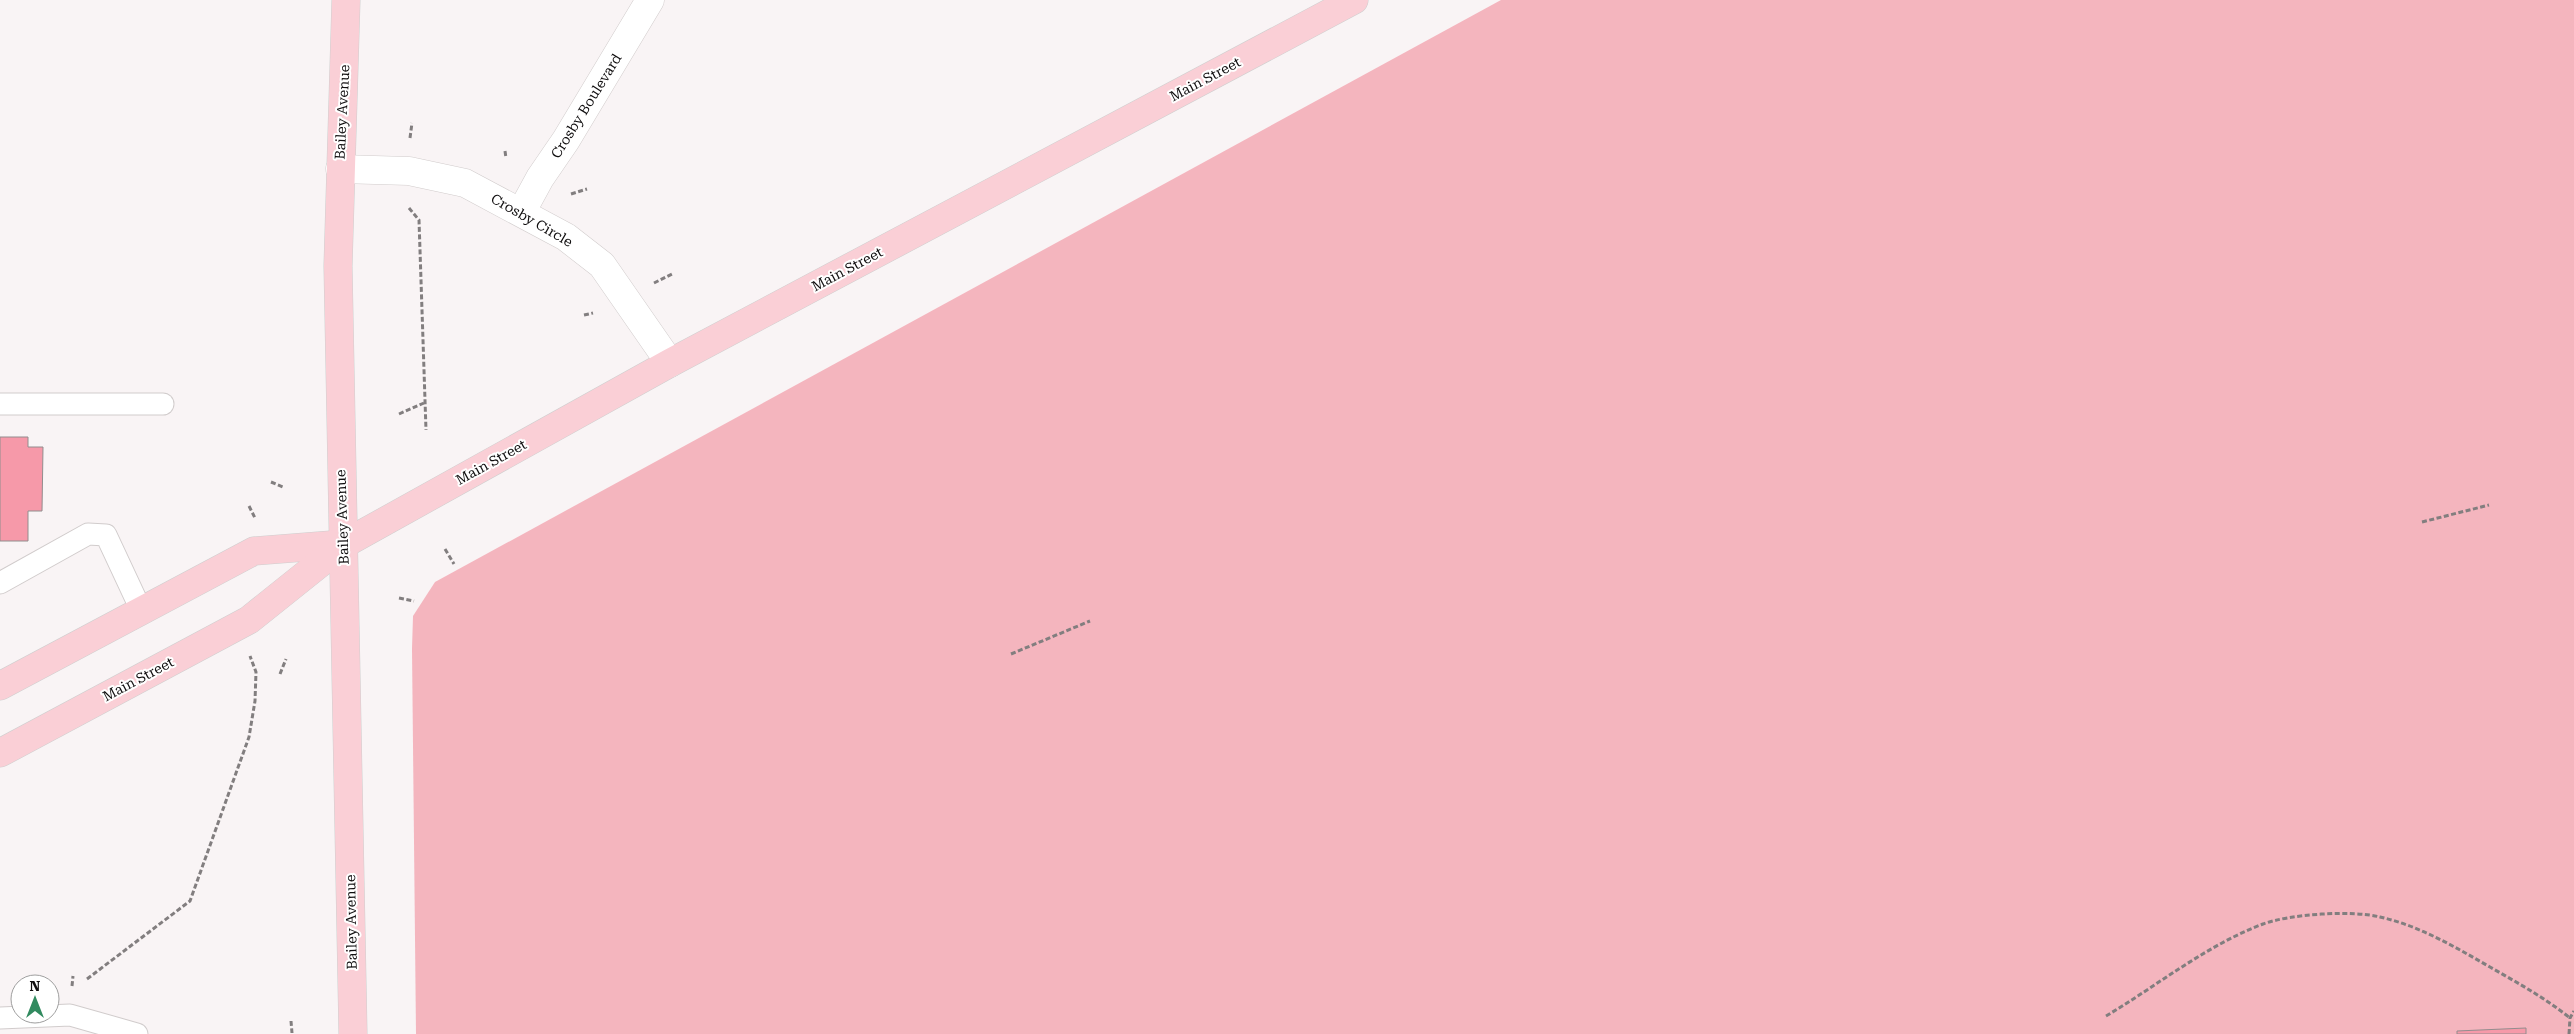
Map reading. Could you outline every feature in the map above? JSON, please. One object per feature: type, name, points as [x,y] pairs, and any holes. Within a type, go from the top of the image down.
[{"type":"main road","name":"Bailey Avenue","points":[[346,0],[338,266],[353,1034]]},
{"type":"main road","name":"Main Street","points":[[0,754],[249,620],[344,544],[670,363],[1354,0]]},
{"type":"main road","name":"Main Street","points":[[0,686],[254,551],[344,544]]},
{"type":"street","name":"Crosby Boulevard","points":[[522,212],[540,178],[566,140],[650,0]]},
{"type":"street","name":"Crosby Circle","points":[[340,169],[409,171],[465,183],[566,237],[602,265],[670,363]]},
{"type":"lane","points":[[0,404],[163,404]]},
{"type":"lane","points":[[0,583],[88,534],[106,535],[142,612]]},
{"type":"lane","points":[[0,1018],[70,1015],[137,1034]]},
{"type":"path","points":[[409,144],[412,123]]},
{"type":"path","points":[[505,151],[506,158]]},
{"type":"path","points":[[568,194],[587,190]]},
{"type":"path","points":[[409,208],[419,220],[426,430]]},
{"type":"path","points":[[654,284],[674,273]]},
{"type":"path","points":[[399,414],[424,403]]},
{"type":"path","points":[[271,482],[283,487]]},
{"type":"path","points":[[2422,522],[2489,505]]},
{"type":"path","points":[[249,506],[257,520]]},
{"type":"path","points":[[445,549],[454,564]]},
{"type":"path","points":[[399,598],[414,601]]},
{"type":"path","points":[[1011,654],[1090,621]]},
{"type":"path","points":[[87,979],[190,901],[249,737],[255,701],[256,672],[247,648]]},
{"type":"path","points":[[280,674],[286,659]]},
{"type":"path","points":[[2106,1016],[2220,944],[2265,923],[2296,916],[2333,915],[2379,916],[2431,934],[2548,1001],[2570,1018]]},
{"type":"path","points":[[2569,1034],[2570,1018],[2574,1011]]},
{"type":"path","points":[[292,1022],[292,1033]]},
{"type":"shaded area","points":[[1501,0],[2574,0],[2574,1034],[416,1034],[413,616],[435,582]]},
{"type":"building","points":[[0,437],[28,437],[28,447],[43,447],[42,511],[28,511],[28,541],[0,541]]},
{"type":"building","points":[[2526,1028],[2526,1034],[2457,1034],[2457,1031]]}]
